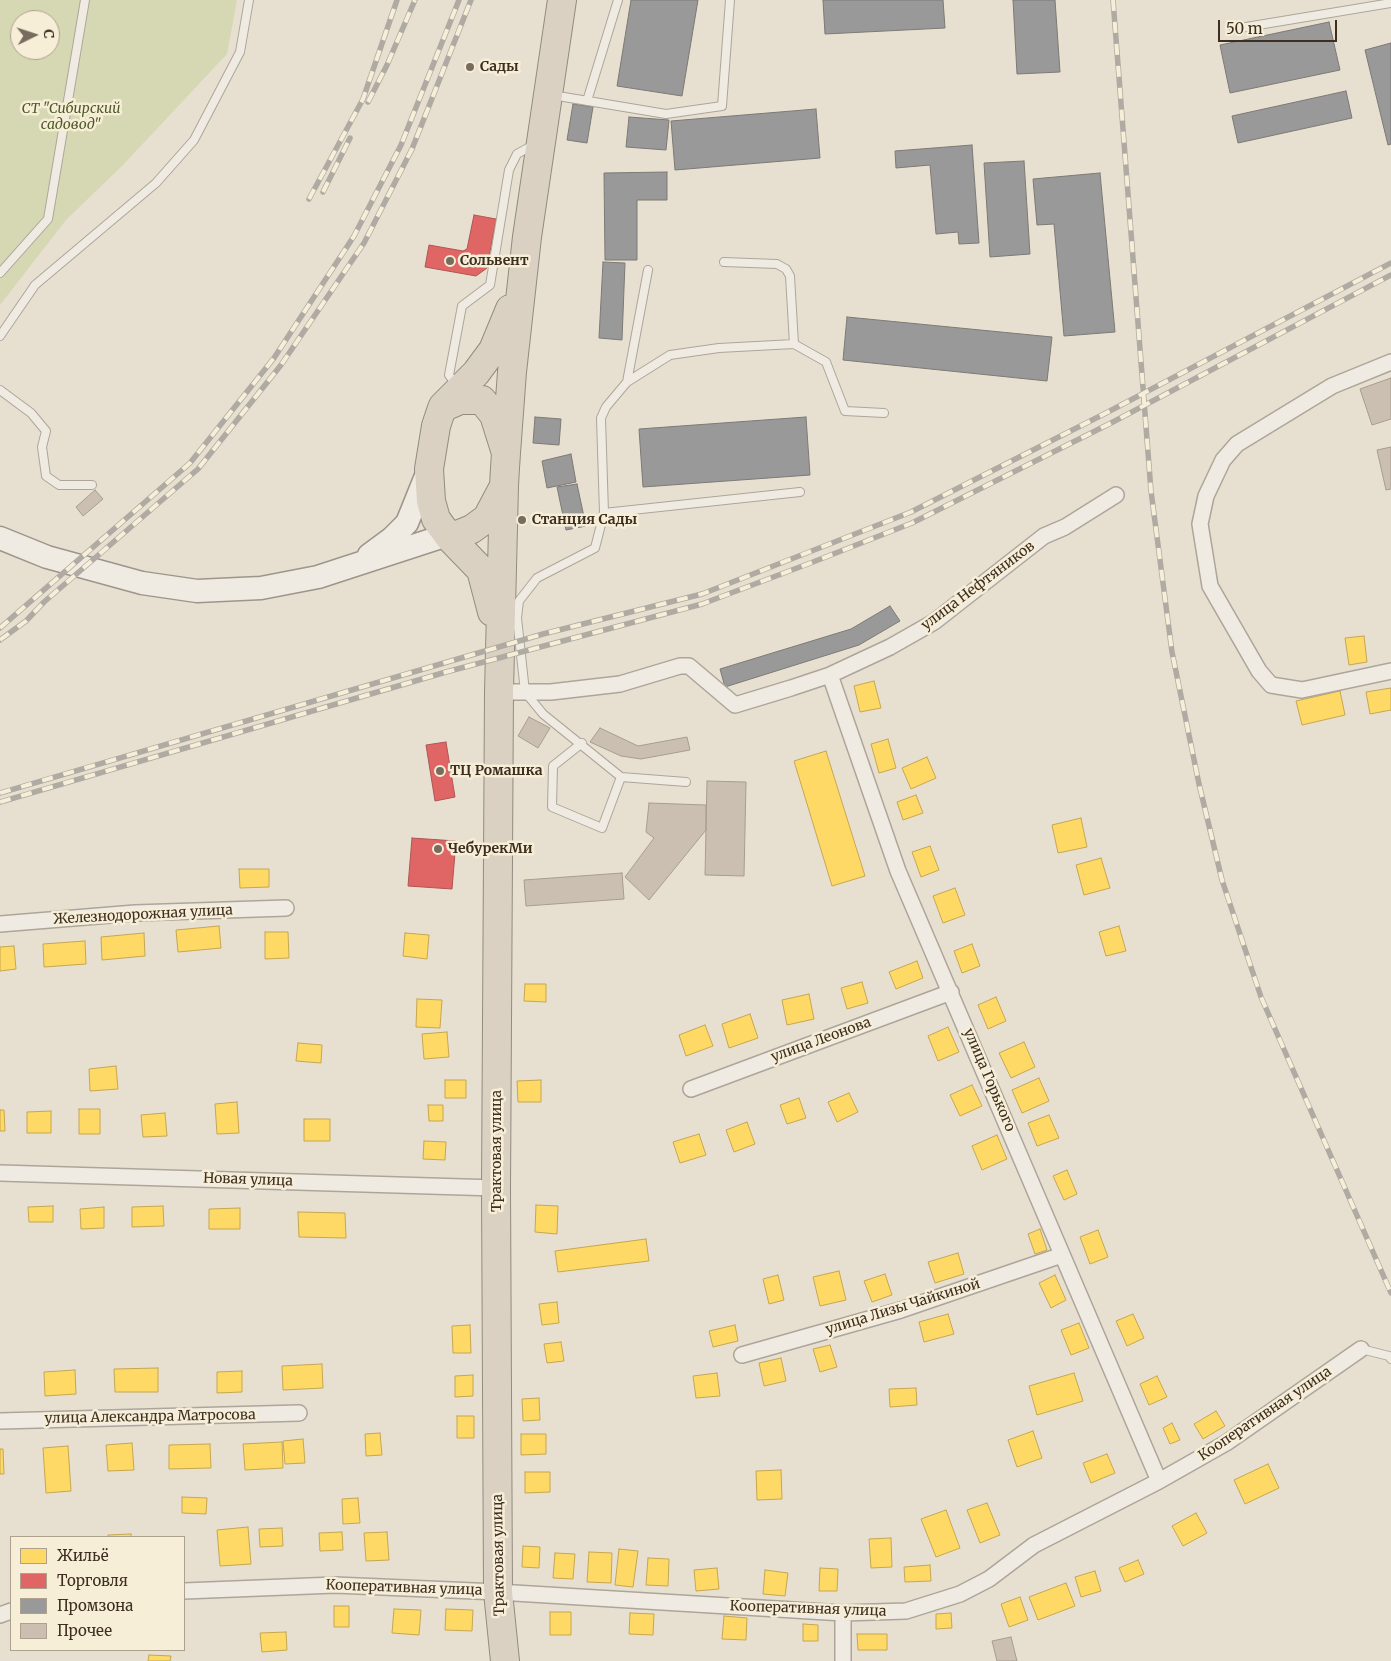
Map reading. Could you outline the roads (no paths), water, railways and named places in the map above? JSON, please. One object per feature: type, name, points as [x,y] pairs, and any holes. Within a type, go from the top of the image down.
[{"type":"highway","points":[[500,640],[480,570],[449,537],[436,518],[430,501],[429,469],[436,426],[451,399],[493,350],[510,308],[527,237],[562,0]]},
{"type":"highway","name":"Трактовая улица","points":[[505,1661],[498,1592],[496,1188],[512,692],[500,640],[506,453],[512,372],[527,237]]},
{"type":"highway","points":[[451,399],[482,400],[494,415],[506,453]]},
{"type":"highway","points":[[449,537],[472,529],[487,518],[504,486]]},
{"type":"street","points":[[1391,362],[1332,386],[1236,444],[1223,460],[1210,489],[1200,524],[1210,586],[1259,671],[1272,685],[1302,690],[1391,671]]},
{"type":"street","points":[[354,566],[392,538],[407,523],[429,469]]},
{"type":"street","name":"улица Нефтяников","points":[[512,692],[551,692],[620,684],[680,666],[689,666],[735,705],[830,675],[890,647],[934,622],[1044,536],[1064,527],[1116,495]]},
{"type":"street","points":[[0,538],[47,557],[142,583],[198,591],[262,588],[318,577],[449,537]]},
{"type":"street","name":"улица Горького","points":[[830,675],[898,871],[1159,1482]]},
{"type":"street","name":"Железнодорожная улица","points":[[0,924],[135,913],[286,908]]},
{"type":"street","name":"улица Леонова","points":[[691,1088],[951,992]]},
{"type":"street","name":"Новая улица","points":[[0,1173],[496,1188]]},
{"type":"street","name":"улица Лизы Чайкиной","points":[[742,1355],[901,1310],[1062,1255]]},
{"type":"street","name":"Кооперативная улица","points":[[185,1592],[335,1585],[498,1592],[843,1613],[906,1611],[960,1594],[990,1579],[1034,1545],[1159,1482],[1226,1443],[1361,1349]]},
{"type":"street","name":"улица Александра Матросова","points":[[0,1420],[299,1413]]},
{"type":"street","points":[[843,1613],[843,1661]]},
{"type":"lane","points":[[0,273],[48,218],[85,0]]},
{"type":"lane","points":[[0,336],[35,285],[156,183],[194,140],[240,52],[249,0]]},
{"type":"lane","points":[[587,101],[618,0]]},
{"type":"lane","points":[[548,94],[666,114],[722,106],[730,0]]},
{"type":"lane","points":[[1234,29],[1391,3]]},
{"type":"lane","points":[[451,399],[449,375],[462,306],[490,285],[509,170],[517,154],[541,141]]},
{"type":"lane","points":[[724,262],[777,264],[786,269],[790,276],[794,344]]},
{"type":"lane","points":[[627,382],[648,270]]},
{"type":"lane","points":[[686,782],[621,777],[582,744],[512,692],[519,601],[537,578],[595,548],[604,513],[601,418],[610,401],[627,382],[670,355],[720,348],[794,344],[826,362],[845,411],[884,413]]},
{"type":"lane","points":[[0,390],[31,413],[46,431],[42,447],[46,476],[59,485],[92,486]]},
{"type":"lane","points":[[604,513],[800,492]]},
{"type":"lane","points":[[582,744],[553,766],[552,807],[602,828],[621,777]]},
{"type":"lane","points":[[1361,1349],[1390,1356],[1391,1359]]},
{"type":"railway","points":[[309,199],[363,99],[397,0]]},
{"type":"railway","points":[[368,102],[387,65],[415,0]]},
{"type":"railway","points":[[0,628],[190,463],[274,358],[354,236],[401,145],[459,0]]},
{"type":"railway","points":[[0,640],[26,621],[44,602],[198,469],[281,365],[364,243],[412,149],[471,0]]},
{"type":"railway","points":[[1113,0],[1151,491],[1172,652],[1199,784],[1222,880],[1261,997],[1391,1293]]},
{"type":"railway","points":[[323,192],[350,138]]},
{"type":"railway","points":[[0,793],[543,634],[702,594],[911,512],[1106,413],[1391,263]]},
{"type":"railway","points":[[0,802],[446,672],[702,604],[813,562],[912,523],[1111,423],[1391,275]]},
{"type":"place","name":"Сады","points":[[470,67]]},
{"type":"place","name":"Сольвент","points":[[450,261]]},
{"type":"place","name":"Станция Сады","points":[[522,520]]},
{"type":"place","name":"ТЦ Ромашка","points":[[440,771]]},
{"type":"place","name":"ЧебурекМи","points":[[438,849]]},
{"type":"park label","name":"СТ \"Сибирский садовод\"","points":[[71,118]]}]
